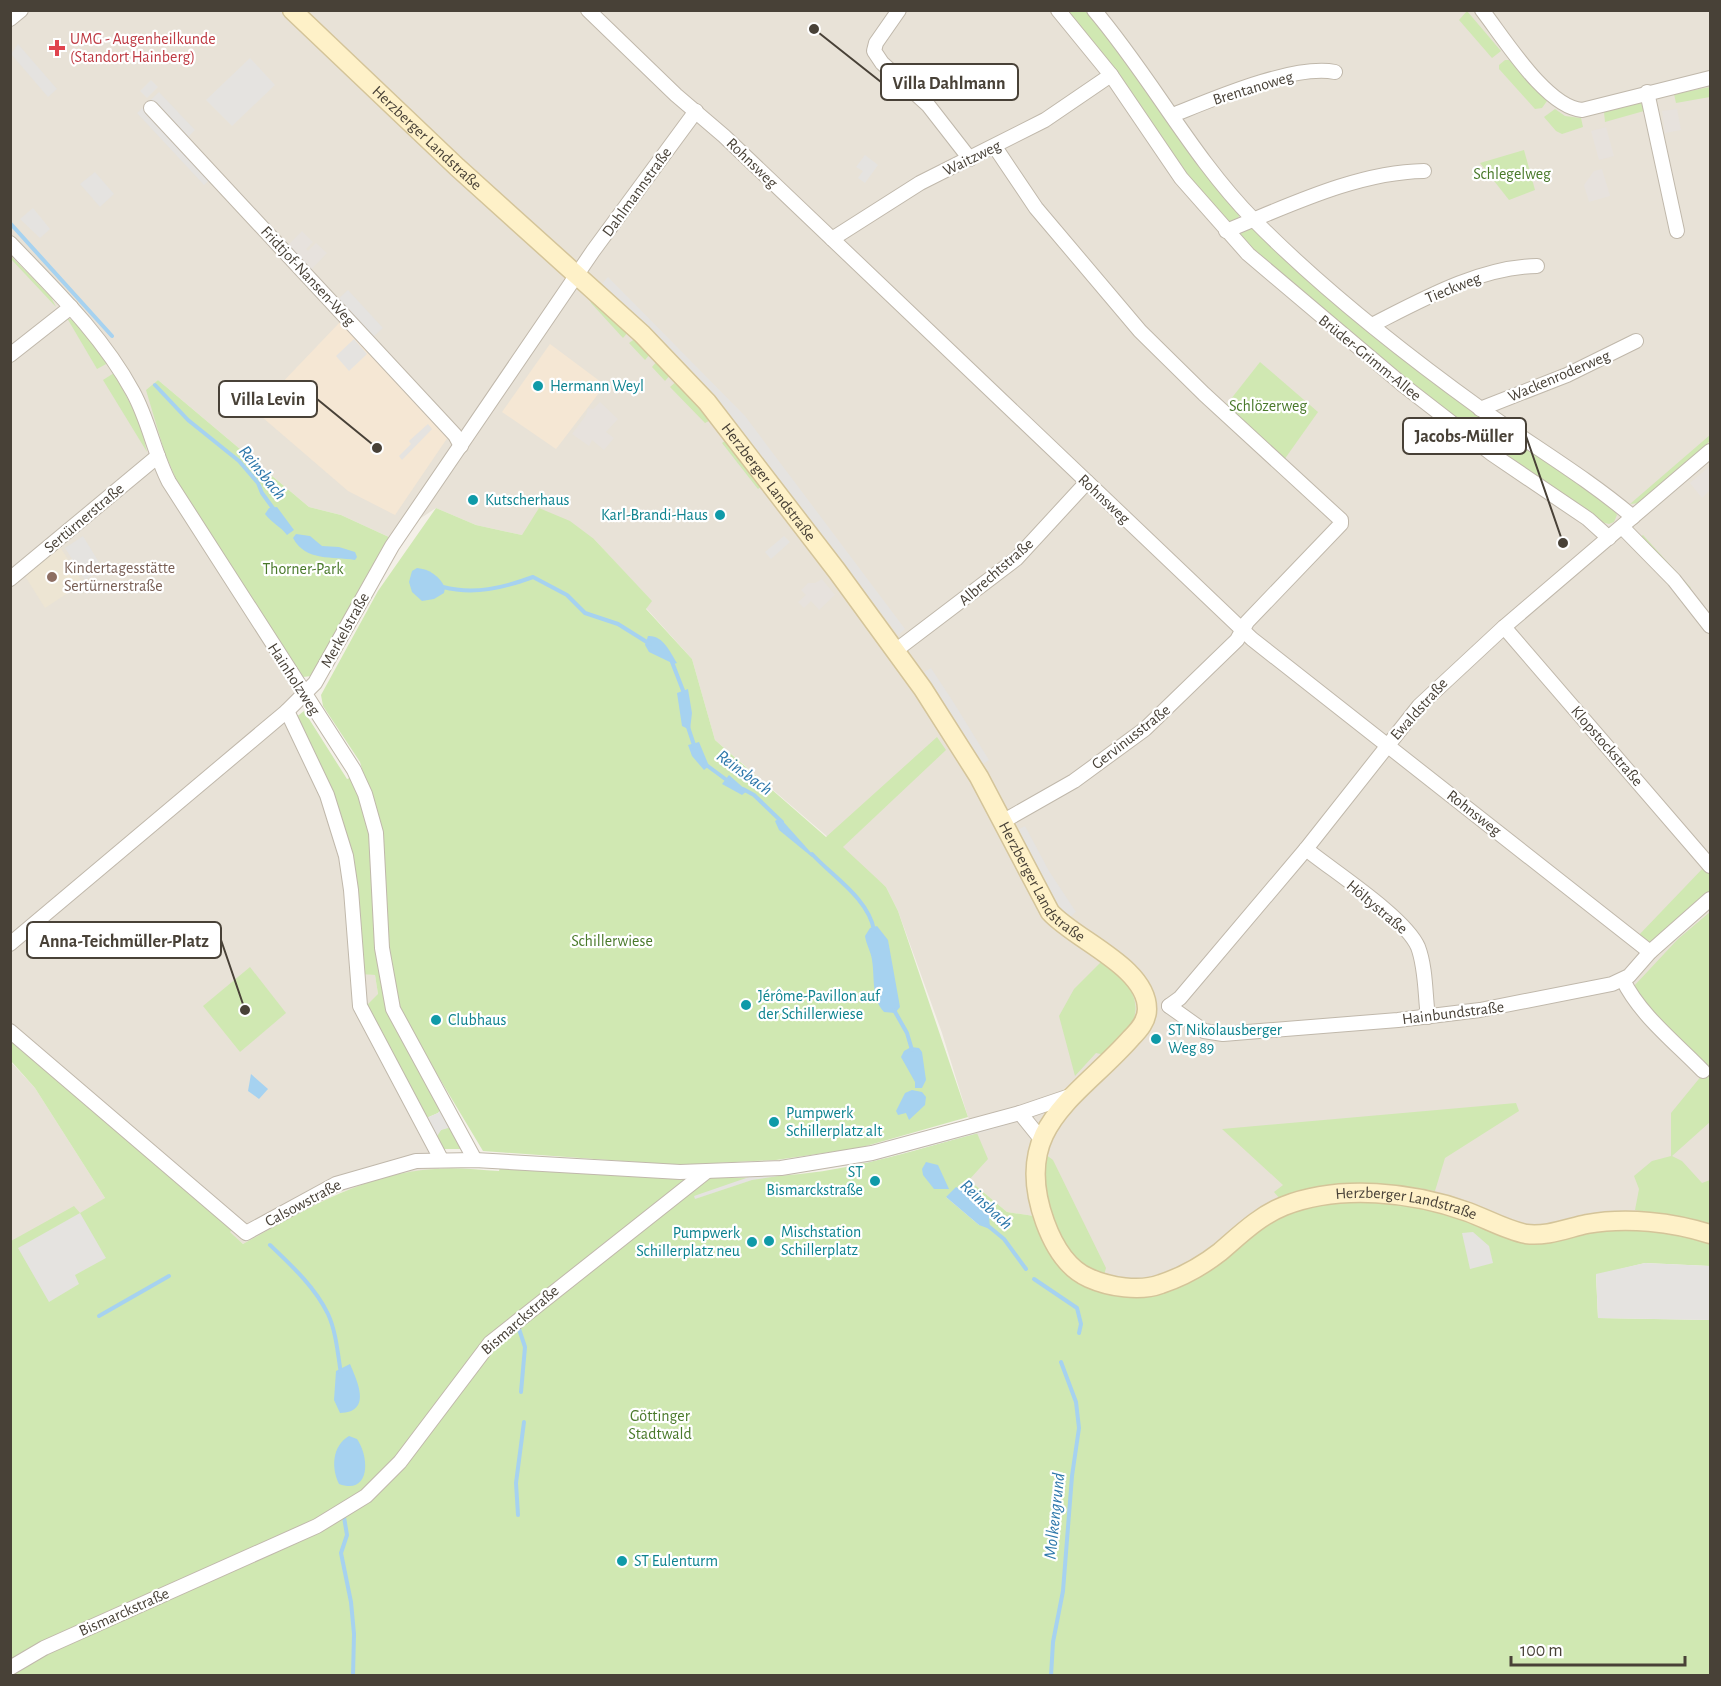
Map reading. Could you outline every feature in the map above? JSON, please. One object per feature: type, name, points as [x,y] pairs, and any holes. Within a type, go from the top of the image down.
[{"type":"street","points":[[10,20],[21,10]]},
{"type":"street","name":"Herzberger Landstraße","points":[[292,10],[457,168],[578,274],[700,394],[837,571],[952,733],[1050,912],[1067,929],[1110,957],[1136,980],[1148,1006],[1147,1016],[1137,1032],[1070,1096],[1053,1117],[1041,1139],[1035,1180],[1038,1200],[1050,1236],[1074,1269],[1085,1277],[1118,1286],[1152,1287],[1180,1277],[1217,1254],[1256,1221],[1285,1206],[1333,1196],[1370,1193],[1431,1200],[1528,1234],[1629,1220],[1694,1229],[1710,1234]]},
{"type":"street","name":"Rohnsweg","points":[[588,10],[832,239],[1242,631],[1650,952]]},
{"type":"street","points":[[899,10],[876,43],[874,51],[882,63],[928,105],[970,159]]},
{"type":"street","name":"Brüder-Grimm-Allee","points":[[1058,10],[1111,75],[1181,178],[1226,231],[1305,304],[1403,385],[1492,454],[1588,519],[1609,538]]},
{"type":"street","name":"Brüder-Grimm-Allee","points":[[1094,10],[1129,52],[1222,184],[1254,220],[1372,324],[1480,409],[1633,517]]},
{"type":"street","points":[[1482,10],[1534,76],[1567,106],[1582,110],[1710,78]]},
{"type":"street","name":"Brentanoweg","points":[[1173,115],[1262,83],[1319,69],[1335,72]]},
{"type":"street","name":"Waitzweg","points":[[832,239],[920,183],[1045,120],[1111,75]]},
{"type":"street","points":[[1647,92],[1677,231]]},
{"type":"street","name":"Fridtjof-Nansen-Weg","points":[[151,108],[455,435],[461,446]]},
{"type":"street","name":"Dahlmannstraße","points":[[578,274],[696,111]]},
{"type":"street","points":[[995,147],[1036,208],[1140,331],[1227,416],[1328,505],[1341,520],[1341,524],[1247,622],[1242,631]]},
{"type":"street","points":[[1226,231],[1355,183],[1402,171],[1424,171]]},
{"type":"street","name":"Hainholzweg","points":[[10,243],[104,345],[128,382],[145,415],[169,482],[354,770],[368,804],[376,833],[382,948],[393,1009],[475,1160]]},
{"type":"street","name":"Tieckweg","points":[[1372,324],[1478,278],[1511,267],[1537,266]]},
{"type":"street","name":"Merkelstraße","points":[[10,944],[305,695],[315,683],[392,546],[578,274]]},
{"type":"street","points":[[10,355],[71,307]]},
{"type":"street","name":"Wackenroderweg","points":[[1480,409],[1567,375],[1636,341]]},
{"type":"street","name":"Ewaldstraße","points":[[1169,1006],[1180,998],[1306,849],[1419,706],[1504,627],[1710,451]]},
{"type":"street","name":"Sertürnerstraße","points":[[10,579],[158,456]]},
{"type":"street","name":"Albrechtstraße","points":[[895,651],[1016,559],[1087,482]]},
{"type":"street","points":[[1622,527],[1674,580],[1710,626]]},
{"type":"street","name":"Klopstockstraße","points":[[1504,627],[1710,866]]},
{"type":"street","name":"Gervinusstraße","points":[[1002,822],[1074,781],[1145,729],[1190,688],[1237,640],[1242,631]]},
{"type":"street","name":"Hainholzweg","points":[[287,711],[327,795],[346,856],[360,1006],[441,1159]]},
{"type":"street","name":"Höltystraße","points":[[1306,849],[1392,917],[1413,938],[1419,949],[1428,1017]]},
{"type":"street","points":[[1703,1071],[1657,1024],[1628,990],[1623,980],[1650,952],[1710,899]]},
{"type":"street","name":"Hainbundstraße","points":[[1169,1006],[1199,1028],[1223,1034],[1428,1017],[1528,1003],[1623,980]]},
{"type":"street","points":[[1148,1006],[1169,1006]]},
{"type":"street","name":"Calsowstraße","points":[[10,1031],[244,1233],[336,1184],[399,1165],[441,1159],[706,1172]]},
{"type":"street","points":[[706,1172],[824,1162],[893,1148],[1020,1113],[1070,1096]]},
{"type":"street","points":[[1020,1113],[1041,1139]]},
{"type":"street","name":"Bismarckstraße","points":[[10,1668],[44,1648],[318,1526],[366,1496],[400,1462],[490,1343],[706,1172]]},
{"type":"shaded area","points":[[11,11],[1710,11],[1710,1242],[1221,1255],[1118,1292],[1034,1216],[1007,1212],[969,1180],[977,1133],[968,1117],[942,1033],[898,911],[886,887],[715,740],[692,659],[646,608],[651,601],[594,539],[522,535],[476,525],[436,508],[391,538],[341,515],[309,507],[158,380],[147,390],[165,454],[180,488],[298,674],[295,718],[330,793],[360,973],[375,975],[378,994],[442,1149],[439,1169],[404,1173],[338,1193],[243,1244],[11,1038]]},
{"type":"shaded area","points":[[18,44],[57,89],[48,97],[11,54]]},
{"type":"shaded area","points":[[250,58],[275,85],[232,126],[206,100]]},
{"type":"shaded area","points":[[151,80],[158,87],[147,98],[140,91]]},
{"type":"shaded area","points":[[159,92],[195,130],[188,137],[219,171],[204,185],[137,113]]},
{"type":"shaded area","points":[[1677,109],[1681,130],[1665,133],[1662,111]]},
{"type":"shaded area","points":[[1606,127],[1614,156],[1599,160],[1591,131]]},
{"type":"shaded area","points":[[865,155],[878,165],[865,183],[858,178],[863,171],[856,167]]},
{"type":"shaded area","points":[[1602,169],[1610,196],[1589,202],[1584,185],[1594,171]]},
{"type":"shaded area","points":[[95,172],[114,194],[100,207],[80,184]]},
{"type":"shaded area","points":[[33,208],[50,229],[40,238],[20,219]]},
{"type":"shaded area","points":[[302,231],[313,242],[306,249],[308,251],[316,243],[327,253],[311,270],[288,245]]},
{"type":"shaded area","points":[[608,277],[745,416],[905,629],[898,635],[726,410],[681,359],[602,284]]},
{"type":"shaded area","points":[[348,290],[383,328],[373,337],[338,299]]},
{"type":"shaded area","points":[[340,322],[448,437],[395,515],[348,491],[255,411]]},
{"type":"shaded area","points":[[354,339],[367,354],[349,371],[336,356]]},
{"type":"shaded area","points":[[550,344],[605,385],[556,449],[502,412]]},
{"type":"shaded area","points":[[600,402],[618,419],[606,432],[614,438],[604,450],[592,440],[589,446],[572,434],[586,415],[588,408],[593,409]]},
{"type":"shaded area","points":[[428,424],[432,429],[402,460],[399,456],[411,444],[409,441]]},
{"type":"shaded area","points":[[1710,466],[1710,490],[1702,498],[1690,483]]},
{"type":"shaded area","points":[[83,536],[103,569],[85,580],[65,548]]},
{"type":"shaded area","points":[[784,536],[790,542],[771,559],[765,552]]},
{"type":"shaded area","name":"Kindertagesstätte Sertürnerstraße","points":[[60,547],[83,583],[45,608],[25,576]]},
{"type":"shaded area","points":[[822,579],[835,595],[819,610],[811,601],[804,608],[798,602],[806,595],[801,590],[808,583],[815,583]]},
{"type":"shaded area","points":[[931,668],[989,760],[983,764],[924,672]]},
{"type":"shaded area","points":[[1025,826],[1049,871],[1076,912],[1069,918],[1055,901],[1017,830]]},
{"type":"shaded area","points":[[10,1061],[35,1088],[105,1198],[55,1313],[11,1340]]},
{"type":"shaded area","points":[[442,1108],[452,1127],[441,1130],[436,1138],[424,1119],[438,1113]]},
{"type":"shaded area","points":[[1007,1122],[1005,1126],[870,1162],[752,1180],[695,1199],[694,1196],[752,1176],[828,1166]]},
{"type":"shaded area","points":[[80,1213],[106,1258],[75,1275],[79,1284],[49,1302],[18,1248]]},
{"type":"shaded area","points":[[1473,1232],[1489,1246],[1493,1263],[1470,1269],[1462,1233]]},
{"type":"shaded area","points":[[1645,1263],[1710,1266],[1710,1320],[1598,1318],[1596,1274]]},
{"type":"green space","points":[[1064,11],[1089,11],[1240,213],[1238,218],[1231,221],[1224,220],[1198,192]]},
{"type":"green space","points":[[1467,11],[1501,51],[1492,58],[1459,20]]},
{"type":"green space","points":[[1509,60],[1547,101],[1542,108],[1535,109],[1499,69],[1499,65]]},
{"type":"green space","points":[[1710,87],[1710,97],[1676,103],[1674,94]]},
{"type":"green space","points":[[1641,103],[1644,111],[1605,122],[1604,112]]},
{"type":"green space","points":[[1555,109],[1565,116],[1581,118],[1583,127],[1562,134],[1556,131],[1544,117]]},
{"type":"green space","name":"Schlegelweg","points":[[1524,150],[1535,190],[1509,200],[1480,163]]},
{"type":"green space","points":[[1254,228],[1612,507],[1617,515],[1614,522],[1609,524],[1601,522],[1408,384],[1245,245],[1239,235],[1247,229]]},
{"type":"green space","points":[[10,255],[51,297],[56,307],[11,259]]},
{"type":"green space","points":[[589,297],[628,332],[623,338],[591,303]]},
{"type":"green space","points":[[67,318],[77,322],[108,363],[97,369]]},
{"type":"green space","points":[[636,338],[651,353],[645,360],[629,343]]},
{"type":"green space","points":[[658,360],[672,373],[665,381],[652,367]]},
{"type":"green space","name":"Schlözerweg","points":[[1260,362],[1318,412],[1284,460],[1227,408],[1227,404]]},
{"type":"green space","points":[[114,373],[140,422],[147,452],[103,380]]},
{"type":"green space","name":"Thorner-Park","points":[[158,380],[309,507],[341,515],[391,538],[312,676],[303,677],[180,488],[165,454],[146,390]]},
{"type":"green space","points":[[678,380],[711,420],[705,423],[670,387]]},
{"type":"green space","points":[[1710,435],[1710,441],[1640,503],[1630,504]]},
{"type":"green space","points":[[726,440],[762,486],[758,489],[722,443]]},
{"type":"green space","name":"Schillerwiese","points":[[436,508],[476,525],[522,535],[539,508],[570,521],[594,539],[652,601],[646,609],[692,659],[715,740],[826,837],[937,737],[946,750],[843,847],[886,887],[898,911],[968,1117],[859,1148],[776,1160],[678,1165],[483,1151],[401,1014],[387,949],[380,833],[360,762],[323,706],[321,695],[378,591]]},
{"type":"green space","points":[[1643,535],[1691,588],[1689,590],[1640,537]]},
{"type":"green space","points":[[304,711],[347,779],[352,777],[362,800],[371,835],[381,976],[442,1108],[438,1113],[424,1119],[364,1008],[378,994],[375,975],[360,974],[354,892],[295,718]]},
{"type":"green space","points":[[1706,865],[1710,870],[1710,894],[1653,942],[1648,942],[1638,936]]},
{"type":"green space","points":[[1710,912],[1710,1122],[1672,1156],[1682,1161],[1702,1183],[1710,1180],[1710,1224],[1635,1210],[1639,1189],[1634,1176],[1652,1161],[1671,1156],[1671,1113],[1707,1069],[1646,1009],[1634,986],[1678,939]]},
{"type":"green space","points":[[1102,961],[1129,987],[1133,995],[1135,1013],[1127,1031],[1105,1055],[1096,1053],[1075,1076],[1059,1016],[1074,989]]},
{"type":"green space","points":[[250,967],[286,1013],[240,1052],[203,1006]]},
{"type":"green space","name":"Göttinger Stadtwald","points":[[11,1038],[232,1230],[230,1232],[243,1244],[335,1196],[383,1178],[409,1172],[451,1168],[499,1171],[500,1167],[687,1178],[762,1177],[845,1167],[977,1133],[988,1159],[969,1180],[1007,1212],[1034,1216],[1060,1261],[1151,1292],[1289,1210],[1333,1201],[1418,1203],[1518,1239],[1626,1224],[1710,1242],[1710,1266],[1645,1263],[1596,1275],[1598,1318],[1710,1320],[1710,1675],[11,1675],[11,1241],[74,1206],[80,1213],[105,1198],[35,1088],[11,1061]],"holes":[[[946,1197],[973,1200],[988,1215],[987,1221],[979,1225]]]},
{"type":"green space","points":[[1516,1103],[1519,1111],[1445,1158],[1435,1191],[1414,1187],[1375,1186],[1339,1189],[1280,1199],[1274,1192],[1283,1185],[1222,1129]]},
{"type":"green space","points":[[452,1127],[461,1143],[460,1149],[442,1149],[436,1138],[437,1135],[442,1129]]},
{"type":"green space","points":[[1045,1154],[1053,1160],[1106,1268],[1104,1275],[1082,1265],[1057,1232],[1045,1196]]},
{"type":"water","points":[[277,507],[294,530],[287,535],[265,514],[269,508]]},
{"type":"water","points":[[296,534],[310,536],[322,546],[339,547],[355,552],[357,557],[355,560],[312,554],[298,546],[293,538]]},
{"type":"water","points":[[417,568],[426,570],[437,577],[445,588],[444,593],[434,599],[422,601],[412,592],[409,582],[412,571]]},
{"type":"water","points":[[648,636],[662,641],[677,663],[674,664],[649,652],[645,645]]},
{"type":"water","points":[[688,689],[692,713],[690,730],[682,726],[677,693]]},
{"type":"water","points":[[699,742],[709,766],[704,770],[692,756],[688,745]]},
{"type":"water","points":[[729,775],[747,791],[742,795],[722,784]]},
{"type":"water","points":[[780,818],[814,856],[812,857],[779,830],[775,821]]},
{"type":"water","points":[[877,926],[888,940],[900,1007],[895,1013],[884,1012],[875,994],[872,960],[865,936],[870,928]]},
{"type":"water","points":[[911,1047],[919,1048],[922,1052],[926,1080],[922,1088],[915,1088],[915,1082],[901,1057],[904,1051]]},
{"type":"water","points":[[251,1074],[268,1089],[259,1099],[248,1091]]},
{"type":"water","points":[[912,1090],[922,1092],[926,1097],[925,1105],[909,1120],[906,1113],[898,1115],[896,1111],[905,1093]]},
{"type":"water","points":[[926,1162],[938,1165],[949,1189],[934,1189],[923,1175],[922,1169]]},
{"type":"water","points":[[956,1187],[964,1191],[989,1215],[990,1229],[979,1225],[946,1197]]},
{"type":"water","points":[[350,1364],[359,1388],[359,1402],[356,1408],[340,1413],[334,1400],[336,1371]]},
{"type":"water","points":[[349,1436],[357,1439],[365,1464],[362,1480],[349,1486],[339,1484],[334,1464],[339,1445]]},
{"type":"waterway","name":"Reinsbach","points":[[10,223],[112,336]]},
{"type":"waterway","name":"Reinsbach","points":[[155,385],[188,420],[239,461],[258,483],[275,511]]},
{"type":"waterway","name":"Reinsbach","points":[[443,587],[466,590],[488,589],[533,577],[567,595],[585,613],[618,624],[650,644]]},
{"type":"waterway","name":"Reinsbach","points":[[672,662],[684,693]]},
{"type":"waterway","name":"Reinsbach","points":[[688,727],[695,748]]},
{"type":"waterway","name":"Reinsbach","points":[[705,764],[728,781]]},
{"type":"waterway","name":"Reinsbach","points":[[743,789],[754,795],[782,822]]},
{"type":"waterway","name":"Reinsbach","points":[[812,854],[857,898],[865,908],[874,930]]},
{"type":"waterway","name":"Reinsbach","points":[[894,1010],[907,1033],[912,1050]]},
{"type":"waterway","name":"Reinsbach","points":[[987,1225],[1004,1239],[1026,1269]]},
{"type":"waterway","points":[[270,1245],[302,1277],[323,1304],[333,1328],[341,1374]]},
{"type":"waterway","points":[[99,1316],[169,1276]]},
{"type":"waterway","name":"Reinsbach","points":[[1034,1279],[1077,1308],[1081,1324],[1079,1333]]},
{"type":"waterway","points":[[519,1329],[525,1347],[521,1392]]},
{"type":"waterway","name":"Molkengrund","points":[[1051,1676],[1053,1642],[1063,1591],[1072,1476],[1079,1428],[1076,1402],[1061,1362]]},
{"type":"waterway","points":[[518,1515],[516,1483],[524,1422]]},
{"type":"waterway","points":[[344,1517],[347,1535],[341,1553],[351,1602],[354,1634],[353,1676]]},
{"type":"place","name":"Villa Dahlmann","points":[[814,29]]},
{"type":"place","name":"UMG - Augenheilkunde (Standort Hainberg)","points":[[57,48]]},
{"type":"place","name":"Hermann Weyl","points":[[538,386]]},
{"type":"place","name":"Villa Levin","points":[[377,448]]},
{"type":"place","name":"Kutscherhaus","points":[[473,500]]},
{"type":"place","name":"Karl-Brandi-Haus","points":[[720,515]]},
{"type":"place","name":"Jacobs-Müller","points":[[1563,543]]},
{"type":"place","name":"Kindertagesstätte Sertürnerstraße","points":[[52,577]]},
{"type":"place","name":"Jérôme-Pavillon auf der Schillerwiese","points":[[746,1005]]},
{"type":"place","name":"Anna-Teichmüller-Platz","points":[[245,1010]]},
{"type":"place","name":"Clubhaus","points":[[436,1020]]},
{"type":"place","name":"ST Nikolausberger Weg 89","points":[[1156,1039]]},
{"type":"place","name":"Pumpwerk Schillerplatz alt","points":[[774,1122]]},
{"type":"place","name":"ST Bismarckstraße","points":[[875,1181]]},
{"type":"place","name":"Mischstation Schillerplatz","points":[[769,1241]]},
{"type":"place","name":"Pumpwerk Schillerplatz neu","points":[[752,1242]]},
{"type":"place","name":"ST Eulenturm","points":[[622,1561]]}]
